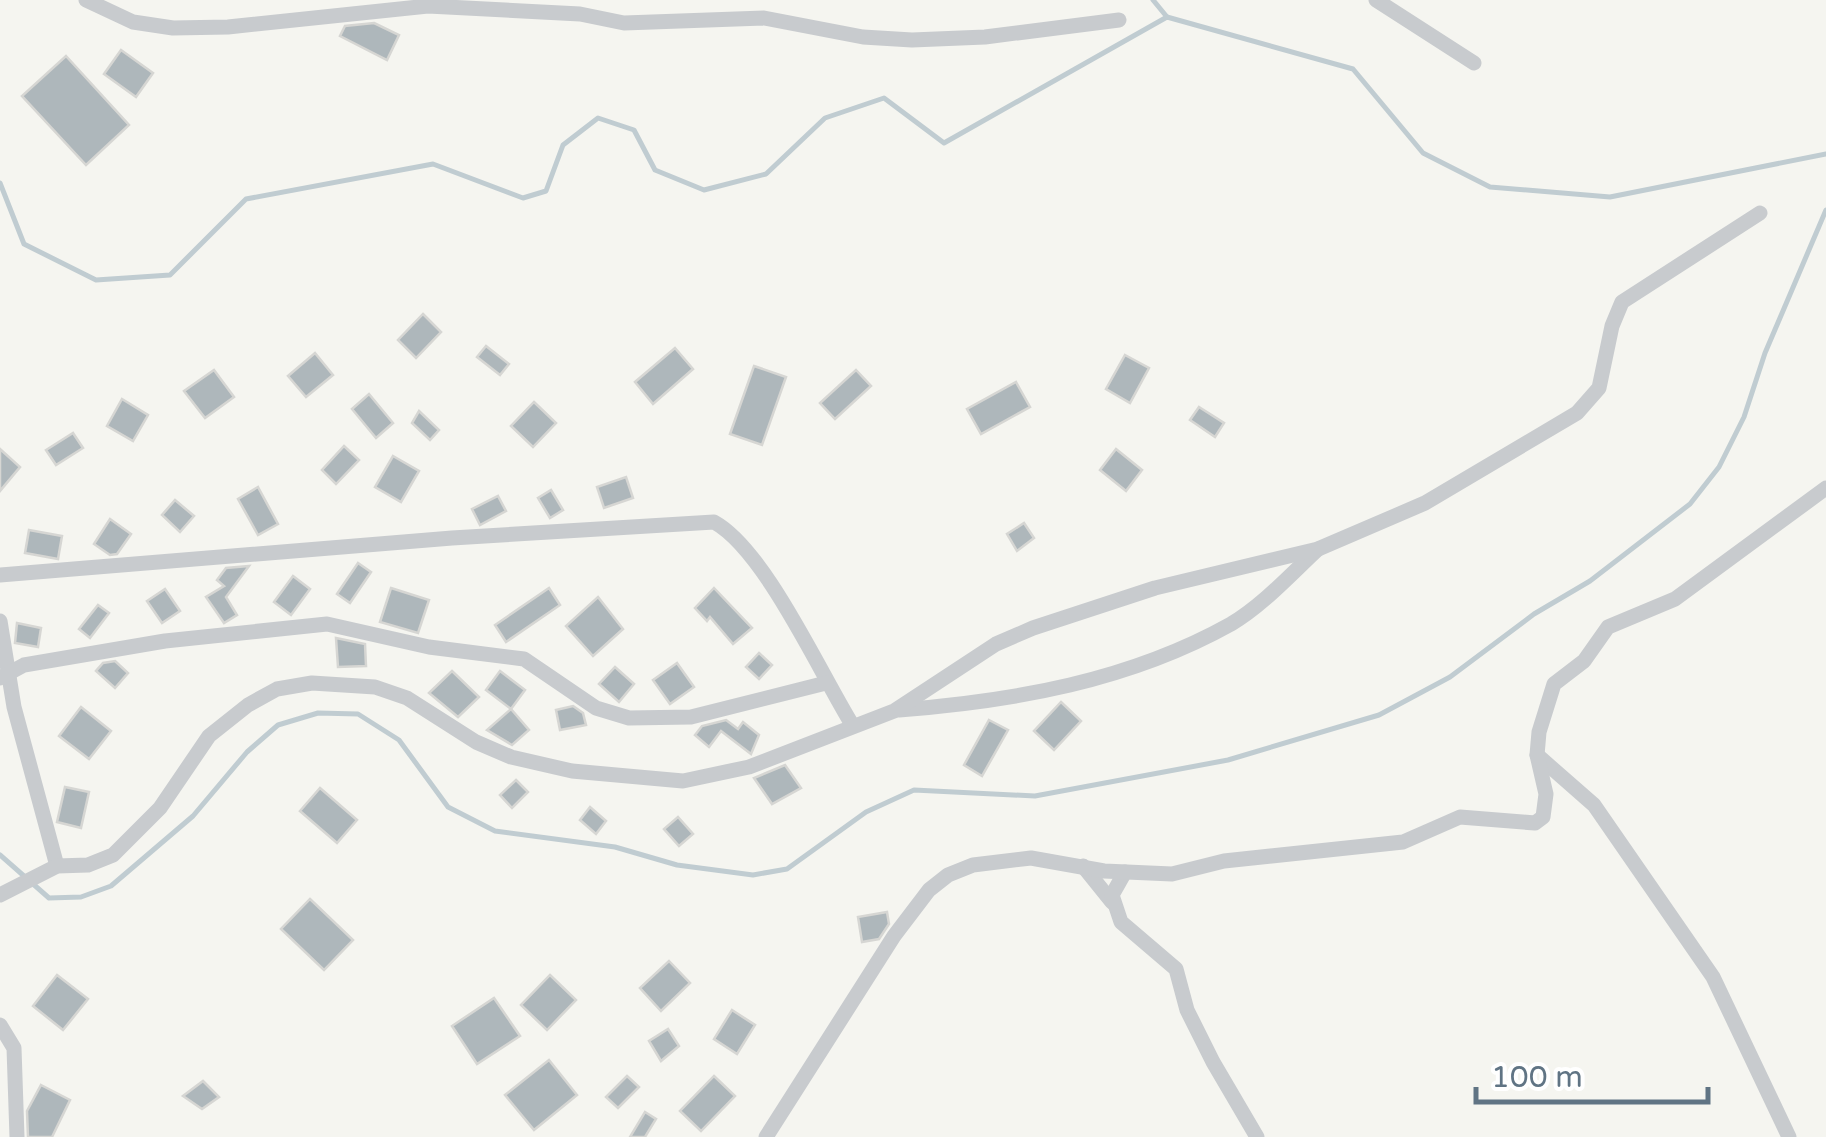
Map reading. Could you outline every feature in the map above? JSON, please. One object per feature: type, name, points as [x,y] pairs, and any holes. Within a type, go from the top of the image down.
[{"type":"street","points":[[86,0],[133,22],[173,28],[228,27],[428,6],[580,14],[624,22],[671,24],[764,18],[912,40],[986,37],[1119,20]]},
{"type":"street","points":[[565,0],[580,14]]},
{"type":"street","points":[[1376,0],[1474,63]]},
{"type":"street","points":[[0,895],[57,866],[88,864],[114,855],[160,808],[210,736],[248,705],[277,689],[312,682],[375,687],[407,698],[476,742],[511,757],[634,780],[683,781],[750,767],[894,711],[996,644],[1033,628],[1155,588],[1318,549],[1425,503],[1577,414],[1599,388],[1612,326],[1622,302],[1760,213]]},
{"type":"street","points":[[766,1137],[844,1021],[870,972],[930,890],[948,875],[1000,860],[1032,858],[1126,872],[1172,874],[1224,862],[1403,842],[1460,817],[1535,822],[1543,816],[1546,804],[1537,755],[1542,711],[1554,684],[1584,661],[1608,626],[1674,599],[1826,488]]},
{"type":"street","points":[[0,575],[452,538],[714,522],[732,532],[762,572],[853,726]]},
{"type":"street","points":[[894,711],[971,705],[1129,671],[1233,623],[1318,549]]},
{"type":"street","points":[[0,621],[4,674],[57,866]]},
{"type":"street","points":[[4,674],[165,640],[327,624],[429,647],[524,659],[596,708],[628,718],[692,716],[826,684]]},
{"type":"street","points":[[1537,755],[1594,805],[1713,977],[1789,1137]]},
{"type":"street","points":[[1082,865],[1130,931],[1176,970],[1188,1010],[1212,1062],[1257,1137]]},
{"type":"street","points":[[1112,902],[1126,872]]},
{"type":"street","points":[[0,1024],[14,1048],[17,1137]]},
{"type":"building","points":[[374,23],[399,35],[387,60],[340,36],[345,26]]},
{"type":"building","points":[[121,50],[153,73],[136,97],[104,74]]},
{"type":"building","points":[[66,56],[129,125],[86,165],[22,96]]},
{"type":"building","points":[[423,314],[441,332],[416,358],[398,340]]},
{"type":"building","points":[[486,346],[509,364],[500,375],[477,357]]},
{"type":"building","points":[[675,348],[693,369],[653,404],[635,382]]},
{"type":"building","points":[[315,353],[333,375],[306,397],[288,376]]},
{"type":"building","points":[[1125,355],[1149,368],[1130,403],[1106,389]]},
{"type":"building","points":[[754,366],[786,377],[762,445],[730,434]]},
{"type":"building","points":[[214,370],[234,397],[205,418],[184,391]]},
{"type":"building","points":[[856,370],[871,386],[835,419],[820,403]]},
{"type":"building","points":[[1016,382],[1030,407],[981,434],[967,409]]},
{"type":"building","points":[[369,394],[393,423],[376,438],[352,409]]},
{"type":"building","points":[[122,399],[148,415],[133,441],[107,426]]},
{"type":"building","points":[[534,402],[556,423],[533,447],[511,426]]},
{"type":"building","points":[[1199,407],[1224,423],[1215,437],[1190,420]]},
{"type":"building","points":[[419,411],[439,430],[430,440],[412,423]]},
{"type":"building","points":[[73,433],[83,448],[56,465],[46,450]]},
{"type":"building","points":[[344,446],[359,460],[336,484],[322,470]]},
{"type":"building","points":[[0,449],[20,467],[0,491]]},
{"type":"building","points":[[1116,449],[1142,470],[1126,491],[1100,470]]},
{"type":"building","points":[[393,456],[419,471],[401,502],[375,487]]},
{"type":"building","points":[[626,477],[633,498],[604,508],[597,487]]},
{"type":"building","points":[[258,487],[278,524],[258,535],[238,499]]},
{"type":"building","points":[[551,490],[563,510],[550,518],[538,498]]},
{"type":"building","points":[[498,496],[506,511],[480,525],[472,509]]},
{"type":"building","points":[[175,500],[194,516],[180,532],[162,515]]},
{"type":"building","points":[[110,519],[131,534],[117,554],[110,555],[94,544]]},
{"type":"building","points":[[1024,523],[1034,538],[1017,551],[1007,534]]},
{"type":"building","points":[[29,530],[62,536],[58,559],[25,553]]},
{"type":"building","points":[[358,563],[371,572],[350,603],[337,594]]},
{"type":"building","points":[[249,566],[226,597],[237,615],[224,623],[206,597],[224,586],[217,580],[226,568]]},
{"type":"building","points":[[293,576],[310,589],[291,615],[274,602]]},
{"type":"building","points":[[391,588],[429,600],[418,633],[380,622]]},
{"type":"building","points":[[549,588],[560,605],[506,642],[495,625]]},
{"type":"building","points":[[714,588],[752,628],[733,644],[710,617],[707,621],[695,608]]},
{"type":"building","points":[[165,589],[180,611],[162,623],[147,601]]},
{"type":"building","points":[[598,597],[623,629],[593,656],[566,626]]},
{"type":"building","points":[[98,605],[109,613],[90,638],[79,629]]},
{"type":"building","points":[[17,623],[41,628],[38,647],[15,643]]},
{"type":"building","points":[[336,638],[365,644],[366,666],[338,667]]},
{"type":"building","points":[[759,653],[772,665],[759,679],[746,667]]},
{"type":"building","points":[[115,661],[128,673],[115,688],[96,671],[103,663]]},
{"type":"building","points":[[677,663],[694,687],[670,704],[653,680]]},
{"type":"building","points":[[615,667],[634,684],[619,702],[599,684]]},
{"type":"building","points":[[452,671],[479,697],[458,717],[429,693]]},
{"type":"building","points":[[500,671],[525,690],[511,709],[486,690]]},
{"type":"building","points":[[1061,702],[1081,721],[1054,750],[1034,731]]},
{"type":"building","points":[[573,706],[583,713],[586,725],[560,730],[556,710]]},
{"type":"building","points":[[81,707],[111,731],[89,759],[59,736]]},
{"type":"building","points":[[511,709],[529,730],[512,745],[487,730]]},
{"type":"building","points":[[726,720],[738,729],[743,722],[759,735],[751,754],[721,731],[709,747],[695,735],[702,726]]},
{"type":"building","points":[[989,720],[1008,730],[982,776],[964,765]]},
{"type":"building","points":[[785,765],[801,788],[772,804],[754,778]]},
{"type":"building","points":[[516,780],[528,792],[512,808],[500,795]]},
{"type":"building","points":[[65,787],[89,792],[81,828],[57,822]]},
{"type":"building","points":[[320,788],[357,820],[337,843],[300,811]]},
{"type":"building","points":[[590,807],[606,821],[596,834],[580,820]]},
{"type":"building","points":[[678,817],[693,834],[679,846],[664,829]]},
{"type":"building","points":[[310,899],[353,940],[324,970],[281,929]]},
{"type":"building","points":[[887,912],[889,924],[879,939],[862,942],[858,917]]},
{"type":"building","points":[[669,961],[690,983],[661,1011],[640,988]]},
{"type":"building","points":[[57,975],[88,999],[63,1030],[33,1006]]},
{"type":"building","points":[[550,975],[576,1000],[547,1030],[521,1005]]},
{"type":"building","points":[[494,998],[520,1036],[477,1064],[452,1026]]},
{"type":"building","points":[[732,1010],[755,1025],[737,1054],[714,1039]]},
{"type":"building","points":[[668,1029],[679,1046],[661,1061],[649,1041]]},
{"type":"building","points":[[549,1060],[577,1095],[534,1130],[505,1095]]},
{"type":"building","points":[[627,1076],[639,1087],[618,1108],[606,1097]]},
{"type":"building","points":[[714,1076],[735,1096],[701,1131],[680,1111]]},
{"type":"building","points":[[203,1081],[219,1097],[202,1109],[183,1096]]},
{"type":"building","points":[[41,1085],[70,1100],[52,1137],[28,1137],[27,1111]]},
{"type":"building","points":[[645,1112],[656,1119],[645,1137],[630,1137]]},
{"type":"waterway","points":[[1153,0],[1167,17]]},
{"type":"waterway","points":[[0,183],[24,244],[96,280],[170,275],[246,199],[433,164],[523,198],[546,191],[563,145],[598,118],[634,130],[655,170],[704,190],[766,174],[825,118],[884,98],[944,143],[1167,17],[1353,69],[1423,153],[1490,187],[1610,197],[1826,154]]},
{"type":"waterway","points":[[0,855],[49,898],[81,897],[111,886],[193,816],[247,752],[278,725],[318,713],[358,714],[399,740],[448,807],[495,831],[615,847],[677,865],[753,875],[787,869],[866,812],[914,790],[1035,796],[1228,760],[1379,715],[1450,677],[1534,614],[1590,581],[1690,504],[1719,467],[1744,417],[1765,353],[1826,210]]}]
